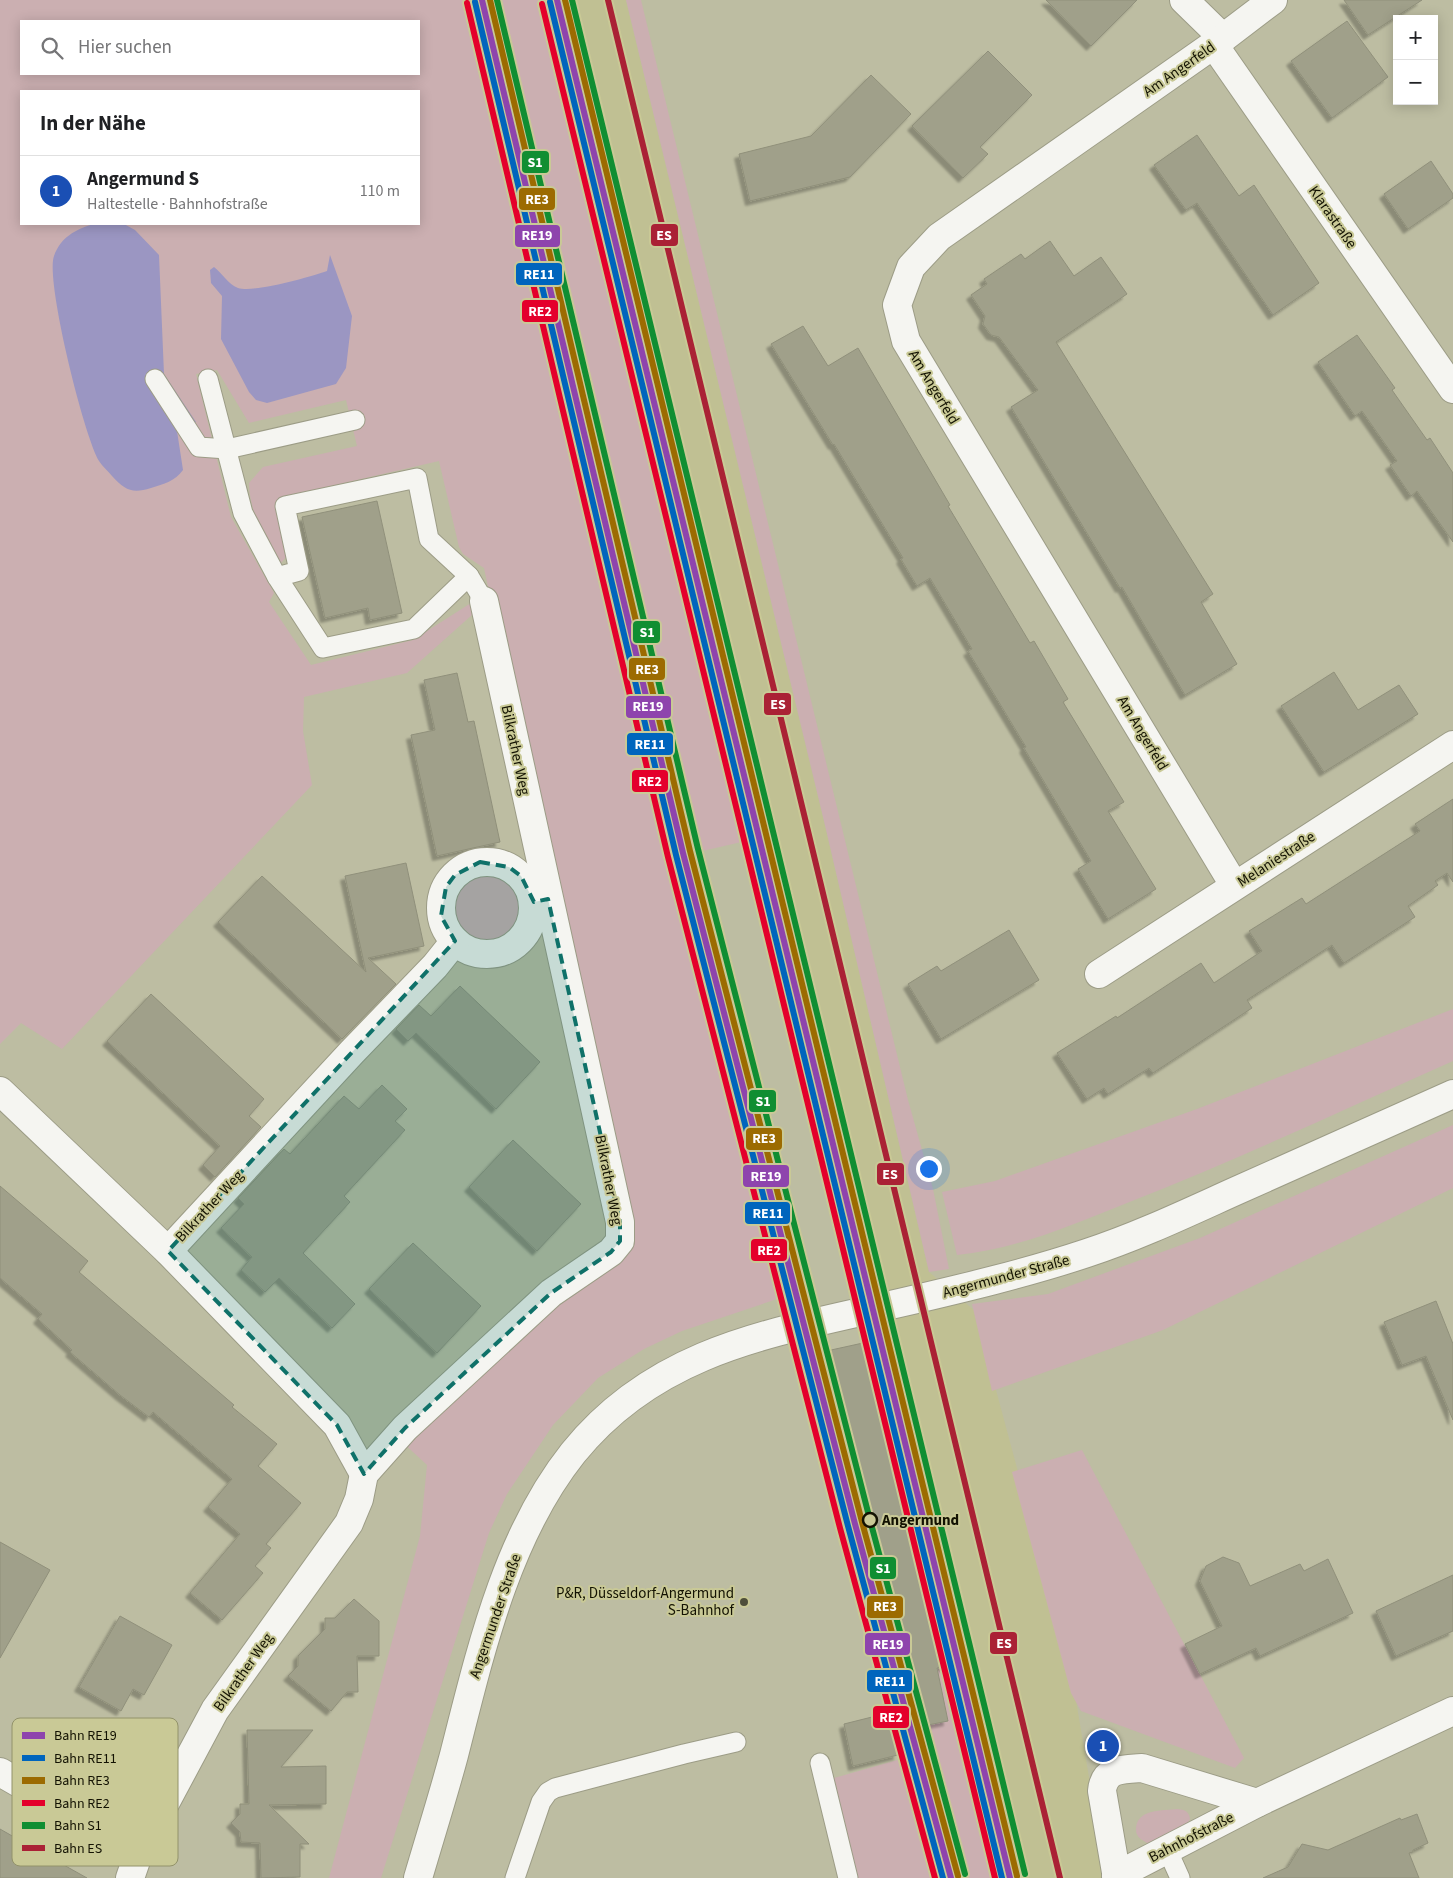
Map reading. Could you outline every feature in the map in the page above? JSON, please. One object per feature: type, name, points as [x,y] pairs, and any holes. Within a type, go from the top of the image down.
[{"type":"street","name":"Klarastraße","points":[[1184,0],[1219,41],[1453,390]]},
{"type":"street","name":"Am Angerfeld","points":[[1234,885],[906,340],[896,305],[911,267],[939,237],[1219,41],[1273,0]]},
{"type":"street","name":"Bilkrather Weg","points":[[178,1779],[215,1710],[349,1523],[359,1499],[364,1474],[406,1428],[551,1294],[611,1252],[620,1241],[620,1222],[541,900],[484,601]]},
{"type":"street","name":"Melaniestraße","points":[[1099,974],[1453,744]]},
{"type":"street","name":"Bilkrather Weg","points":[[480,862],[495,862],[509,867],[521,876],[529,888],[541,900],[529,930],[520,941],[509,950],[494,954],[480,954],[466,950],[455,941],[446,929],[441,916],[442,901],[446,887],[454,875],[466,866],[480,862]]},
{"type":"street","name":"Bilkrather Weg","points":[[168,1251],[352,1052],[435,966],[455,941]]},
{"type":"street","name":"Bilkrather Weg","points":[[0,1091],[168,1251],[337,1425],[364,1474]]},
{"type":"street","name":"Angermunder Straße","points":[[418,1878],[453,1758],[478,1660],[496,1604],[522,1540],[551,1484],[573,1453],[600,1422],[628,1398],[663,1375],[747,1339],[787,1328],[978,1285],[1031,1271],[1100,1248],[1188,1212],[1453,1094]]},
{"type":"street","name":"Bahnhofstraße","points":[[1257,1803],[1142,1768],[1122,1768],[1110,1774],[1103,1782],[1102,1791],[1116,1877],[1166,1849],[1257,1803],[1453,1711]]},
{"type":"street","points":[[0,1772],[12,1779]]},
{"type":"street","name":"Bilkrather Weg","points":[[130,1878],[134,1866]]},
{"type":"lane","points":[[155,379],[199,447],[226,449],[355,420]]},
{"type":"lane","points":[[208,379],[244,513],[277,578],[323,648],[414,629],[469,576]]},
{"type":"lane","points":[[277,578],[299,571],[284,506],[417,478],[429,539],[469,576],[484,601]]},
{"type":"lane","points":[[515,1878],[541,1802],[548,1792],[555,1788],[736,1742]]},
{"type":"lane","points":[[820,1763],[848,1878]]},
{"type":"lane","points":[[1166,1849],[1180,1878]]},
{"type":"highlighted area","points":[[480,862],[509,867],[521,876],[534,902],[548,899],[620,1222],[620,1241],[611,1252],[551,1293],[405,1428],[364,1474],[337,1425],[168,1251],[455,941],[441,916],[446,887],[455,875]]},
{"type":"shaded area","points":[[0,0],[466,0],[669,859],[750,1189],[780,1298],[682,1331],[644,1349],[598,1378],[553,1425],[507,1494],[489,1533],[381,1878],[329,1878],[420,1536],[427,1465],[399,1439],[627,1244],[484,568],[463,554],[459,547],[439,461],[279,498],[275,507],[287,556],[281,563],[255,516],[249,483],[263,467],[357,446],[346,400],[249,423],[217,370],[196,374],[231,517],[274,593],[269,602],[311,665],[413,640],[471,603],[473,614],[407,673],[304,697],[303,731],[312,785],[62,1049],[21,1023],[0,1044]]},
{"type":"shaded area","points":[[466,0],[496,0],[694,853],[905,1676],[908,1675],[963,1878],[934,1878],[794,1359],[669,859]]},
{"type":"shaded area","points":[[496,0],[542,0],[750,840],[694,853]]},
{"type":"shaded area","points":[[542,0],[626,0],[824,821],[929,1272],[982,1317],[996,1390],[1070,1665],[1106,1878],[996,1878],[944,1667],[950,1666],[872,1341]]},
{"type":"shaded area","points":[[626,0],[641,0],[908,1100],[933,1189],[949,1269],[929,1272],[824,821]]},
{"type":"shaded area","points":[[90,225],[126,225],[135,230],[159,255],[164,374],[196,422],[177,431],[183,470],[169,482],[144,490],[134,491],[125,488],[103,467],[92,446],[76,391],[60,325],[53,271],[54,256],[57,249],[69,235]]},
{"type":"shaded area","points":[[330,255],[352,316],[346,368],[336,384],[267,403],[256,400],[249,392],[221,339],[222,296],[211,283],[210,270],[214,267],[231,284],[238,288],[257,288],[282,284],[327,271]]},
{"type":"shaded area","points":[[487,876],[500,879],[510,886],[517,896],[520,909],[517,922],[510,932],[500,939],[487,942],[474,939],[464,932],[457,922],[454,909],[457,896],[464,886],[474,879]]},
{"type":"shaded area","points":[[1453,1009],[1453,1061],[1250,1152],[1086,1220],[1023,1242],[957,1255],[942,1192],[995,1181],[1197,1109]]},
{"type":"shaded area","points":[[1453,1125],[1453,1188],[1163,1330],[992,1391],[972,1304],[1048,1294],[1200,1238]]},
{"type":"shaded area","points":[[1082,1450],[1244,1758],[1235,1768],[1081,1711],[1071,1693],[1012,1472]]},
{"type":"shaded area","points":[[944,1667],[996,1878],[963,1878],[908,1675],[929,1725],[948,1721],[937,1669]]},
{"type":"shaded area","points":[[901,1759],[934,1878],[858,1878],[834,1778]]},
{"type":"shaded area","points":[[1178,1809],[1185,1811],[1189,1815],[1190,1819],[1186,1826],[1149,1844],[1138,1836],[1136,1832],[1137,1823],[1145,1814]]},
{"type":"building","points":[[1046,0],[1137,0],[1091,46]]},
{"type":"building","points":[[1344,0],[1422,0],[1399,15],[1393,15],[1393,19],[1368,35]]},
{"type":"building","points":[[1347,21],[1388,77],[1332,118],[1291,61]]},
{"type":"building","points":[[988,51],[1032,95],[980,147],[988,154],[963,178],[912,126]]},
{"type":"building","points":[[871,75],[911,114],[850,177],[750,201],[739,154],[811,136]]},
{"type":"building","points":[[1197,135],[1239,196],[1254,185],[1319,283],[1273,315],[1197,203],[1186,210],[1154,165]]},
{"type":"building","points":[[1431,161],[1453,194],[1453,198],[1408,229],[1384,194]]},
{"type":"building","points":[[1050,241],[1074,276],[1101,257],[1127,294],[1056,342],[1213,594],[1201,602],[1237,664],[1185,695],[1122,587],[1120,588],[1011,407],[1038,390],[999,337],[991,335],[983,324],[985,316],[971,295],[987,284],[984,279],[1021,254],[1025,259]]},
{"type":"building","points":[[803,326],[828,366],[858,348],[950,505],[948,506],[1030,643],[1034,641],[1068,699],[1063,702],[1124,802],[1108,811],[1156,889],[1108,919],[1078,869],[1091,861],[1024,748],[1026,747],[968,651],[972,649],[930,578],[917,586],[901,559],[903,558],[771,344]]},
{"type":"building","points":[[1357,335],[1395,388],[1392,390],[1427,440],[1430,438],[1453,473],[1453,542],[1417,491],[1411,496],[1390,465],[1397,461],[1362,411],[1355,416],[1318,362]]},
{"type":"building","points":[[377,501],[402,613],[370,620],[368,608],[325,618],[302,517]]},
{"type":"building","points":[[1334,672],[1358,710],[1399,685],[1418,714],[1324,772],[1281,706]]},
{"type":"building","points":[[457,673],[468,722],[474,721],[500,842],[437,856],[411,735],[435,730],[424,680]]},
{"type":"building","points":[[1453,799],[1453,882],[1447,873],[1435,881],[1438,885],[1408,906],[1415,917],[1344,963],[1332,945],[1247,1000],[1252,1008],[1153,1073],[1149,1068],[1108,1094],[1104,1088],[1087,1099],[1057,1053],[1116,1016],[1117,1018],[1201,963],[1214,983],[1262,951],[1249,931],[1302,898],[1306,904],[1420,831],[1415,824]]},
{"type":"building","points":[[406,863],[424,946],[368,958],[396,984],[342,1039],[218,922],[262,876],[366,972],[345,876]]},
{"type":"building","points":[[1009,930],[1039,980],[941,1039],[908,984],[937,966],[941,971]]},
{"type":"building","points":[[460,986],[540,1062],[496,1109],[416,1033],[408,1041],[396,1029],[419,1005],[431,1016]]},
{"type":"building","points":[[151,994],[264,1099],[249,1116],[261,1127],[215,1177],[203,1165],[220,1146],[107,1041]]},
{"type":"building","points":[[382,1085],[407,1109],[395,1121],[405,1130],[344,1196],[350,1202],[303,1253],[355,1304],[332,1328],[279,1278],[265,1292],[241,1270],[252,1257],[221,1228],[244,1204],[238,1198],[284,1149],[290,1154],[344,1096],[359,1109]]},
{"type":"building","points":[[513,1140],[581,1204],[537,1251],[469,1187]]},
{"type":"building","points":[[0,1186],[88,1261],[79,1272],[234,1405],[232,1407],[277,1444],[258,1466],[301,1503],[266,1544],[271,1548],[255,1566],[263,1573],[222,1620],[190,1593],[240,1534],[208,1507],[232,1479],[153,1412],[149,1417],[70,1352],[72,1350],[38,1319],[42,1314],[0,1278]]},
{"type":"building","points":[[413,1243],[481,1306],[437,1353],[369,1289]]},
{"type":"building","points":[[1436,1301],[1453,1344],[1453,1420],[1426,1356],[1402,1365],[1384,1322]]},
{"type":"building","points":[[872,1341],[950,1666],[937,1668],[948,1721],[918,1727],[822,1352]]},
{"type":"building","points":[[0,1542],[50,1570],[0,1658]]},
{"type":"building","points":[[1223,1557],[1239,1563],[1250,1586],[1300,1564],[1304,1571],[1328,1559],[1353,1613],[1260,1656],[1256,1648],[1200,1674],[1185,1644],[1222,1626],[1200,1581],[1206,1566]]},
{"type":"building","points":[[1453,1575],[1453,1631],[1396,1656],[1376,1611]]},
{"type":"building","points":[[354,1599],[379,1621],[379,1656],[357,1656],[358,1692],[347,1692],[331,1711],[288,1676],[298,1666],[298,1656],[325,1629],[325,1618],[335,1618]]},
{"type":"building","points":[[120,1616],[172,1645],[144,1695],[133,1689],[121,1711],[79,1687]]},
{"type":"building","points":[[888,1713],[898,1755],[853,1766],[844,1724]]},
{"type":"building","points":[[247,1730],[313,1730],[281,1767],[326,1766],[326,1804],[269,1805],[309,1844],[300,1844],[300,1877],[261,1878],[260,1843],[241,1842],[240,1832],[231,1823],[240,1814],[240,1804],[249,1804]]},
{"type":"building","points":[[1417,1814],[1428,1843],[1409,1853],[1419,1878],[1263,1878],[1288,1867],[1302,1844],[1328,1850],[1400,1818],[1401,1820]]},
{"type":"building","points":[[0,1829],[12,1836],[12,1866],[66,1866],[87,1878],[0,1878]]},
{"type":"rail line","name":"RE19","points":[[482,0],[683,853],[855,1524],[951,1878]]},
{"type":"rail line","name":"RE3","points":[[490,0],[690,851],[862,1522],[958,1876]]},
{"type":"rail line","name":"S1","points":[[497,0],[698,849],[870,1520],[965,1874]]},
{"type":"rail line","name":"RE19","points":[[557,0],[1010,1878]]},
{"type":"rail line","name":"RE3","points":[[565,0],[1017,1876]]},
{"type":"rail line","name":"S1","points":[[572,0],[1025,1874]]},
{"type":"rail line","name":"ES","points":[[608,0],[1060,1878]]},
{"type":"rail line","name":"RE11","points":[[475,2],[676,855],[848,1526],[943,1878]]},
{"type":"rail line","name":"RE11","points":[[550,2],[1002,1878]]},
{"type":"rail line","name":"RE2","points":[[467,3],[668,857],[840,1528],[935,1878]]},
{"type":"rail line","name":"RE2","points":[[542,4],[995,1878]]},
{"type":"place","name":"Angermund","points":[[870,1520]]},
{"type":"place","name":"P&R, Düsseldorf-Angermund S-Bahnhof","points":[[744,1602]]},
{"type":"place","name":"Angermund S","points":[[1103,1746]]}]
